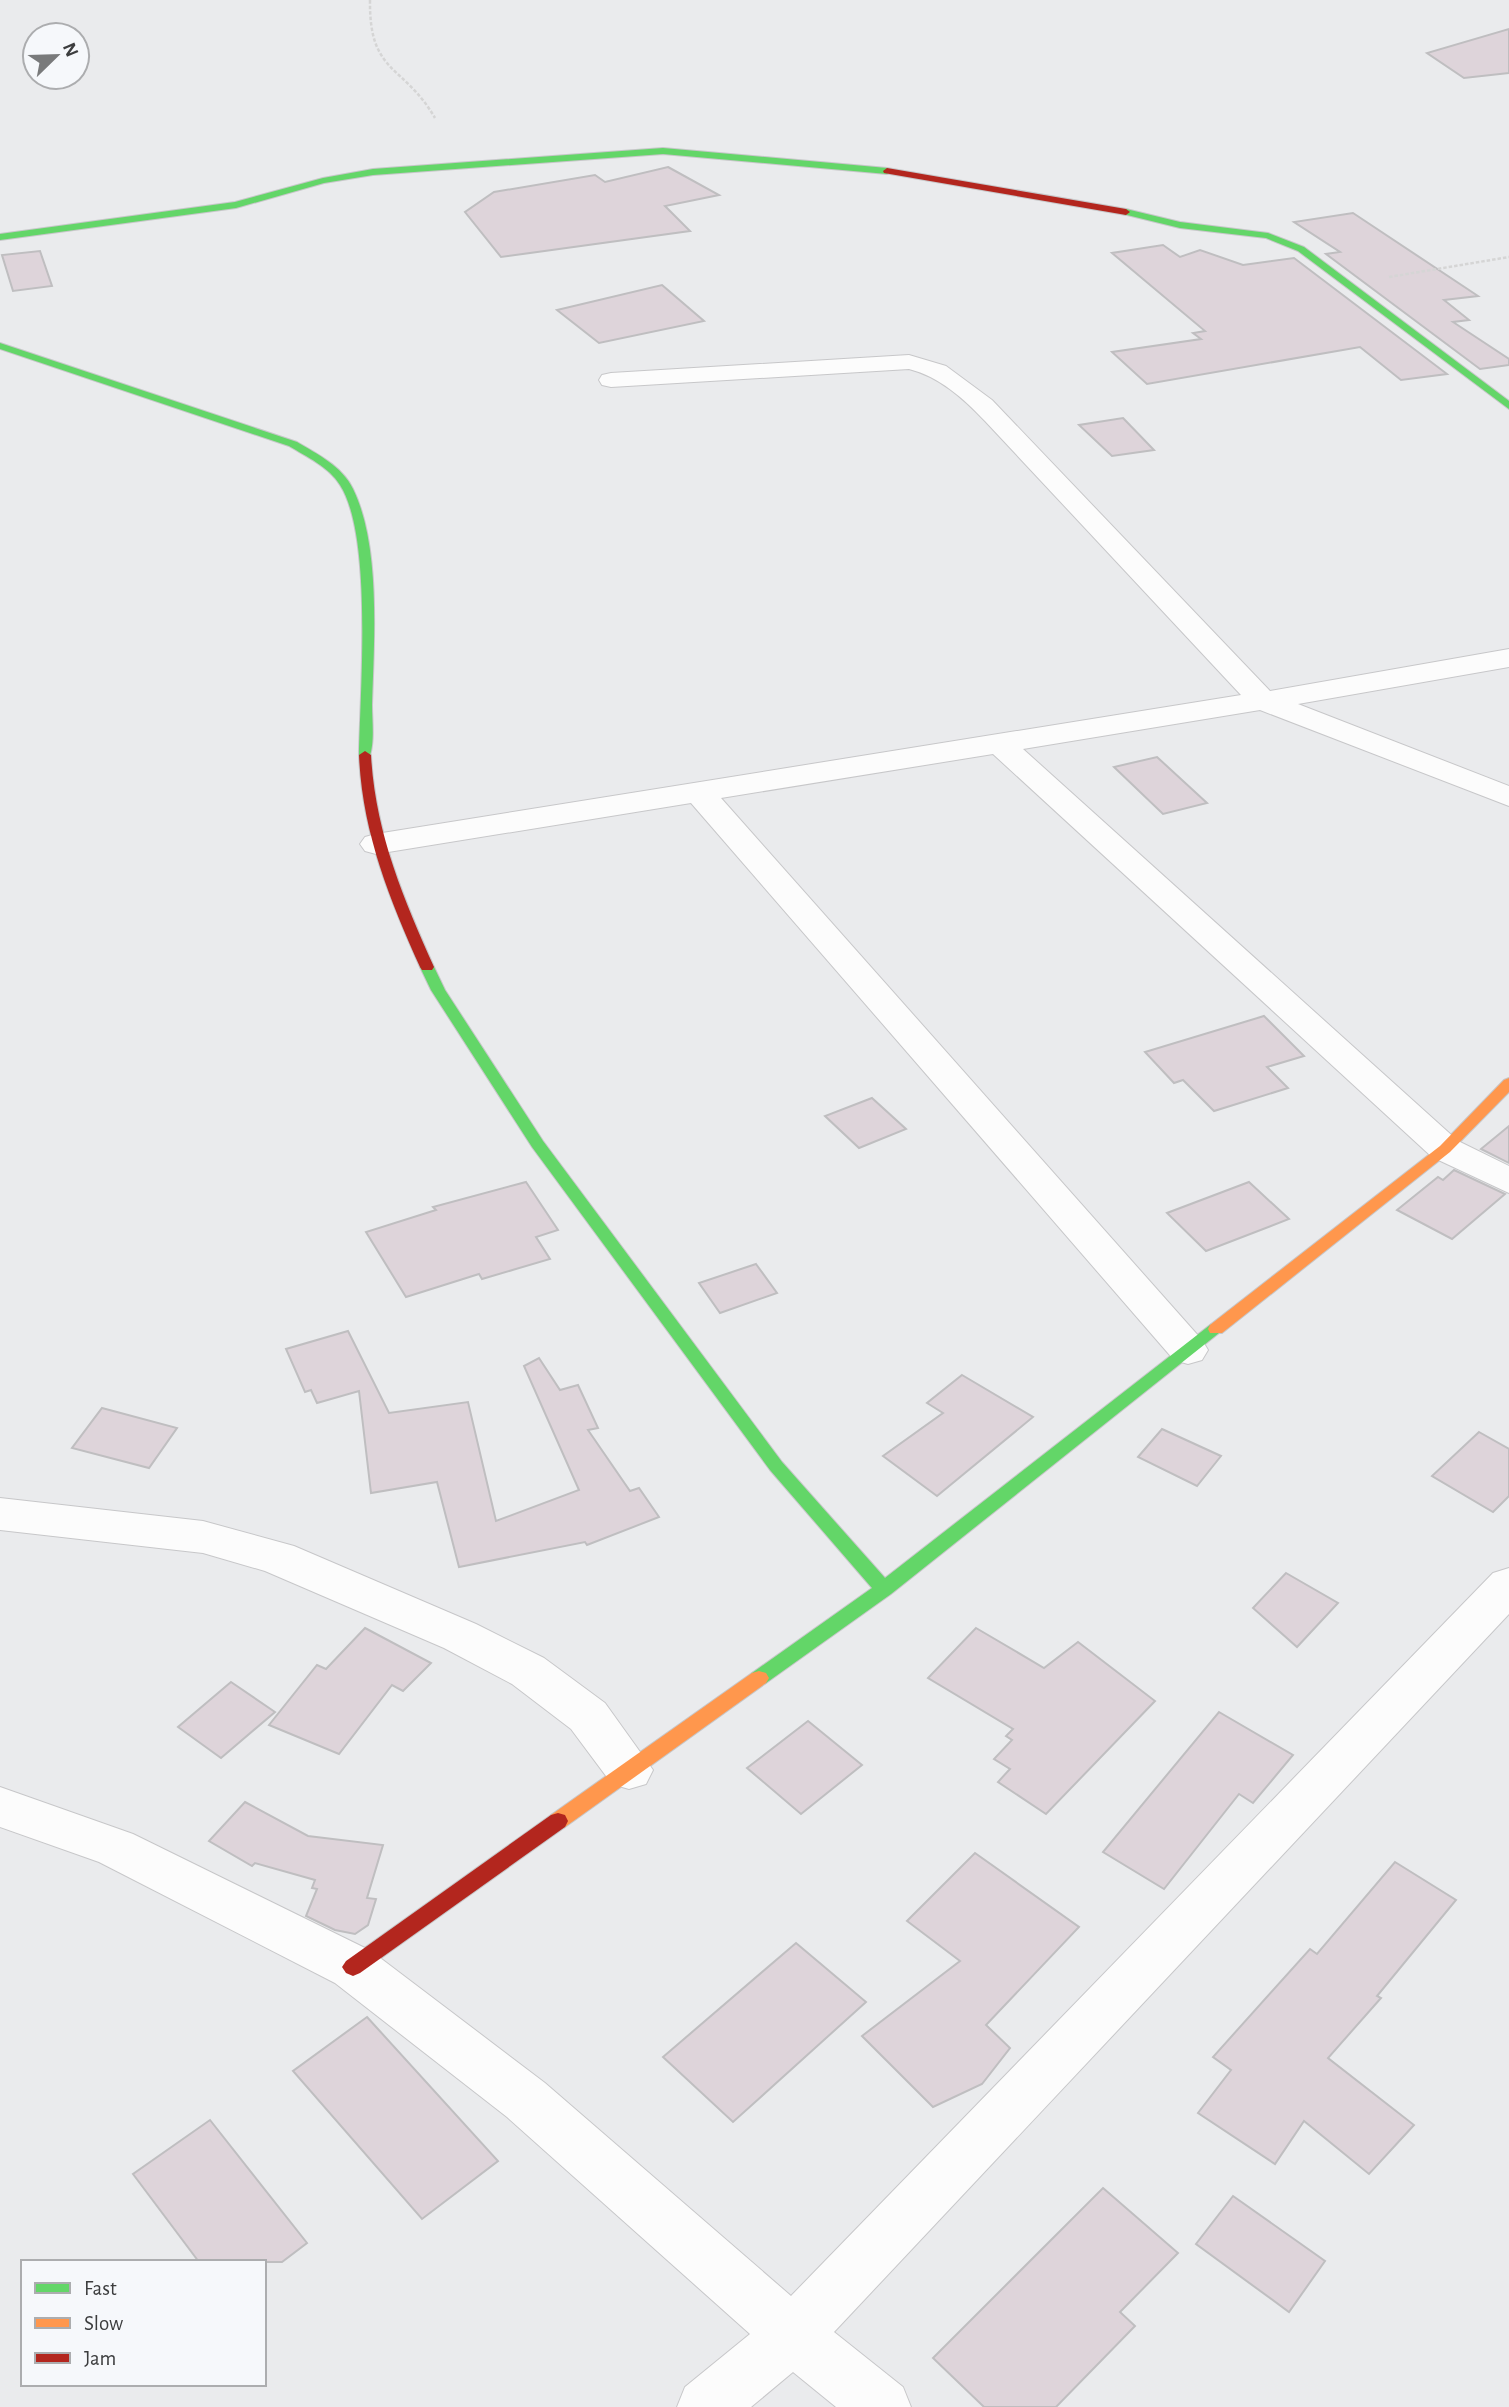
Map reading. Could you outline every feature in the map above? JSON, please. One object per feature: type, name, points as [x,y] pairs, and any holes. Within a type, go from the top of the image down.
[{"type":"street","points":[[0,237],[236,205],[323,181],[373,172],[663,151],[835,164],[919,174],[1094,204],[1180,225],[1268,236],[1301,249],[1509,406]]},
{"type":"street","points":[[0,346],[293,444],[335,471],[348,488],[358,515],[366,578],[365,779],[376,844],[403,914],[438,990],[537,1144],[776,1466],[884,1589]]},
{"type":"street","points":[[611,380],[909,362],[930,366],[971,393],[996,417],[1263,701],[1509,797]]},
{"type":"street","points":[[376,844],[1263,701],[1509,658]]},
{"type":"street","points":[[1000,744],[1445,1149],[1509,1181]]},
{"type":"street","points":[[698,792],[1188,1350]]},
{"type":"street","points":[[352,1967],[884,1589],[1445,1149],[1509,1083]]},
{"type":"street","points":[[0,1514],[203,1537],[278,1558],[460,1636],[528,1671],[588,1716],[629,1770]]},
{"type":"street","points":[[706,2407],[793,2335],[1509,1585]]},
{"type":"street","points":[[0,1807],[116,1848],[352,1967],[526,2101],[793,2335],[882,2407]]},
{"type":"path","points":[[370,0],[368,25],[374,53],[428,105],[435,118]]},
{"type":"path","points":[[1347,284],[1509,257]]},
{"type":"building","points":[[1509,29],[1509,73],[1464,78],[1427,53]]},
{"type":"building","points":[[668,167],[719,195],[665,206],[690,231],[501,257],[465,212],[494,192],[595,175],[605,182]]},
{"type":"building","points":[[1353,213],[1478,296],[1444,300],[1469,320],[1453,322],[1509,359],[1509,365],[1480,369],[1326,254],[1340,252],[1294,222]]},
{"type":"building","points":[[1163,245],[1180,257],[1200,250],[1243,265],[1294,258],[1447,374],[1401,380],[1360,347],[1147,384],[1112,352],[1201,339],[1193,333],[1205,331],[1112,253]]},
{"type":"building","points":[[40,251],[52,286],[13,291],[2,255]]},
{"type":"building","points":[[662,285],[704,321],[599,343],[557,310]]},
{"type":"building","points":[[1123,418],[1154,450],[1112,456],[1079,425]]},
{"type":"building","points":[[1157,757],[1207,803],[1163,814],[1114,767]]},
{"type":"building","points":[[1264,1016],[1304,1056],[1267,1067],[1288,1088],[1214,1111],[1183,1080],[1174,1083],[1145,1052]]},
{"type":"building","points":[[872,1098],[906,1129],[859,1148],[825,1116]]},
{"type":"building","points":[[1509,1126],[1509,1163],[1481,1149]]},
{"type":"building","points":[[1454,1170],[1505,1194],[1452,1239],[1397,1210],[1438,1177],[1443,1180]]},
{"type":"building","points":[[526,1182],[558,1230],[536,1237],[550,1259],[482,1279],[479,1274],[406,1297],[366,1232],[436,1210],[433,1207]]},
{"type":"building","points":[[1249,1182],[1289,1219],[1206,1251],[1167,1213]]},
{"type":"building","points":[[756,1264],[777,1293],[720,1313],[699,1283]]},
{"type":"building","points":[[348,1331],[389,1413],[468,1402],[496,1521],[579,1490],[524,1366],[539,1358],[560,1390],[578,1385],[598,1428],[588,1430],[630,1491],[639,1488],[659,1517],[587,1545],[585,1542],[459,1567],[437,1482],[371,1493],[359,1391],[317,1403],[311,1390],[305,1392],[286,1349]]},
{"type":"building","points":[[962,1375],[1033,1417],[937,1496],[883,1456],[943,1413],[927,1403]]},
{"type":"building","points":[[102,1408],[177,1428],[149,1468],[72,1448]]},
{"type":"building","points":[[1162,1429],[1221,1456],[1197,1486],[1138,1457]]},
{"type":"building","points":[[1479,1432],[1509,1449],[1509,1496],[1493,1512],[1432,1476]]},
{"type":"building","points":[[1286,1573],[1338,1603],[1297,1647],[1253,1608]]},
{"type":"building","points":[[365,1628],[431,1663],[403,1691],[392,1685],[339,1754],[269,1725],[317,1665],[326,1669]]},
{"type":"building","points":[[976,1628],[1044,1668],[1078,1642],[1155,1701],[1046,1814],[998,1782],[1010,1769],[994,1759],[1012,1740],[1006,1736],[1013,1729],[928,1678]]},
{"type":"building","points":[[231,1682],[275,1712],[221,1758],[178,1727]]},
{"type":"building","points":[[1219,1712],[1293,1755],[1253,1803],[1239,1794],[1164,1889],[1103,1852]]},
{"type":"building","points":[[808,1721],[862,1765],[801,1814],[747,1768]]},
{"type":"building","points":[[245,1802],[308,1836],[383,1845],[367,1898],[376,1899],[368,1925],[355,1934],[335,1930],[306,1916],[317,1889],[312,1888],[315,1880],[255,1863],[252,1866],[209,1841]]},
{"type":"building","points":[[975,1853],[1079,1927],[986,2025],[1010,2048],[982,2084],[933,2107],[862,2036],[960,1961],[907,1921]]},
{"type":"building","points":[[1395,1862],[1456,1900],[1377,1996],[1381,1998],[1328,2058],[1414,2125],[1369,2174],[1304,2121],[1275,2164],[1198,2113],[1231,2070],[1213,2057],[1310,1949],[1317,1954]]},
{"type":"building","points":[[796,1943],[866,2002],[733,2122],[663,2057]]},
{"type":"building","points":[[367,2017],[498,2161],[422,2219],[293,2071]]},
{"type":"building","points":[[210,2120],[307,2243],[282,2262],[198,2260],[133,2174]]},
{"type":"building","points":[[1103,2188],[1178,2253],[1120,2312],[1135,2326],[1056,2407],[984,2407],[933,2358]]},
{"type":"building","points":[[1233,2196],[1325,2261],[1289,2312],[1196,2244]]},
{"type":"traffic: fast","points":[[0,237],[236,205],[323,181],[373,172],[663,151],[887,171]]},
{"type":"traffic: fast","points":[[1126,212],[1180,225],[1268,236],[1301,249],[1509,406]]},
{"type":"traffic: fast","points":[[0,346],[293,444],[323,462],[342,480],[356,510],[366,577],[365,755]]},
{"type":"traffic: fast","points":[[427,967],[438,990],[537,1144],[776,1466],[884,1589]]},
{"type":"traffic: fast","points":[[759,1678],[884,1589],[1216,1329]]},
{"type":"traffic: slow","points":[[1216,1329],[1445,1149],[1509,1083]]},
{"type":"traffic: slow","points":[[558,1821],[759,1678]]},
{"type":"traffic: jam","points":[[887,171],[1126,212]]},
{"type":"traffic: jam","points":[[365,755],[366,783],[376,838],[404,916],[427,967]]},
{"type":"traffic: jam","points":[[353,1967],[558,1821]]}]
